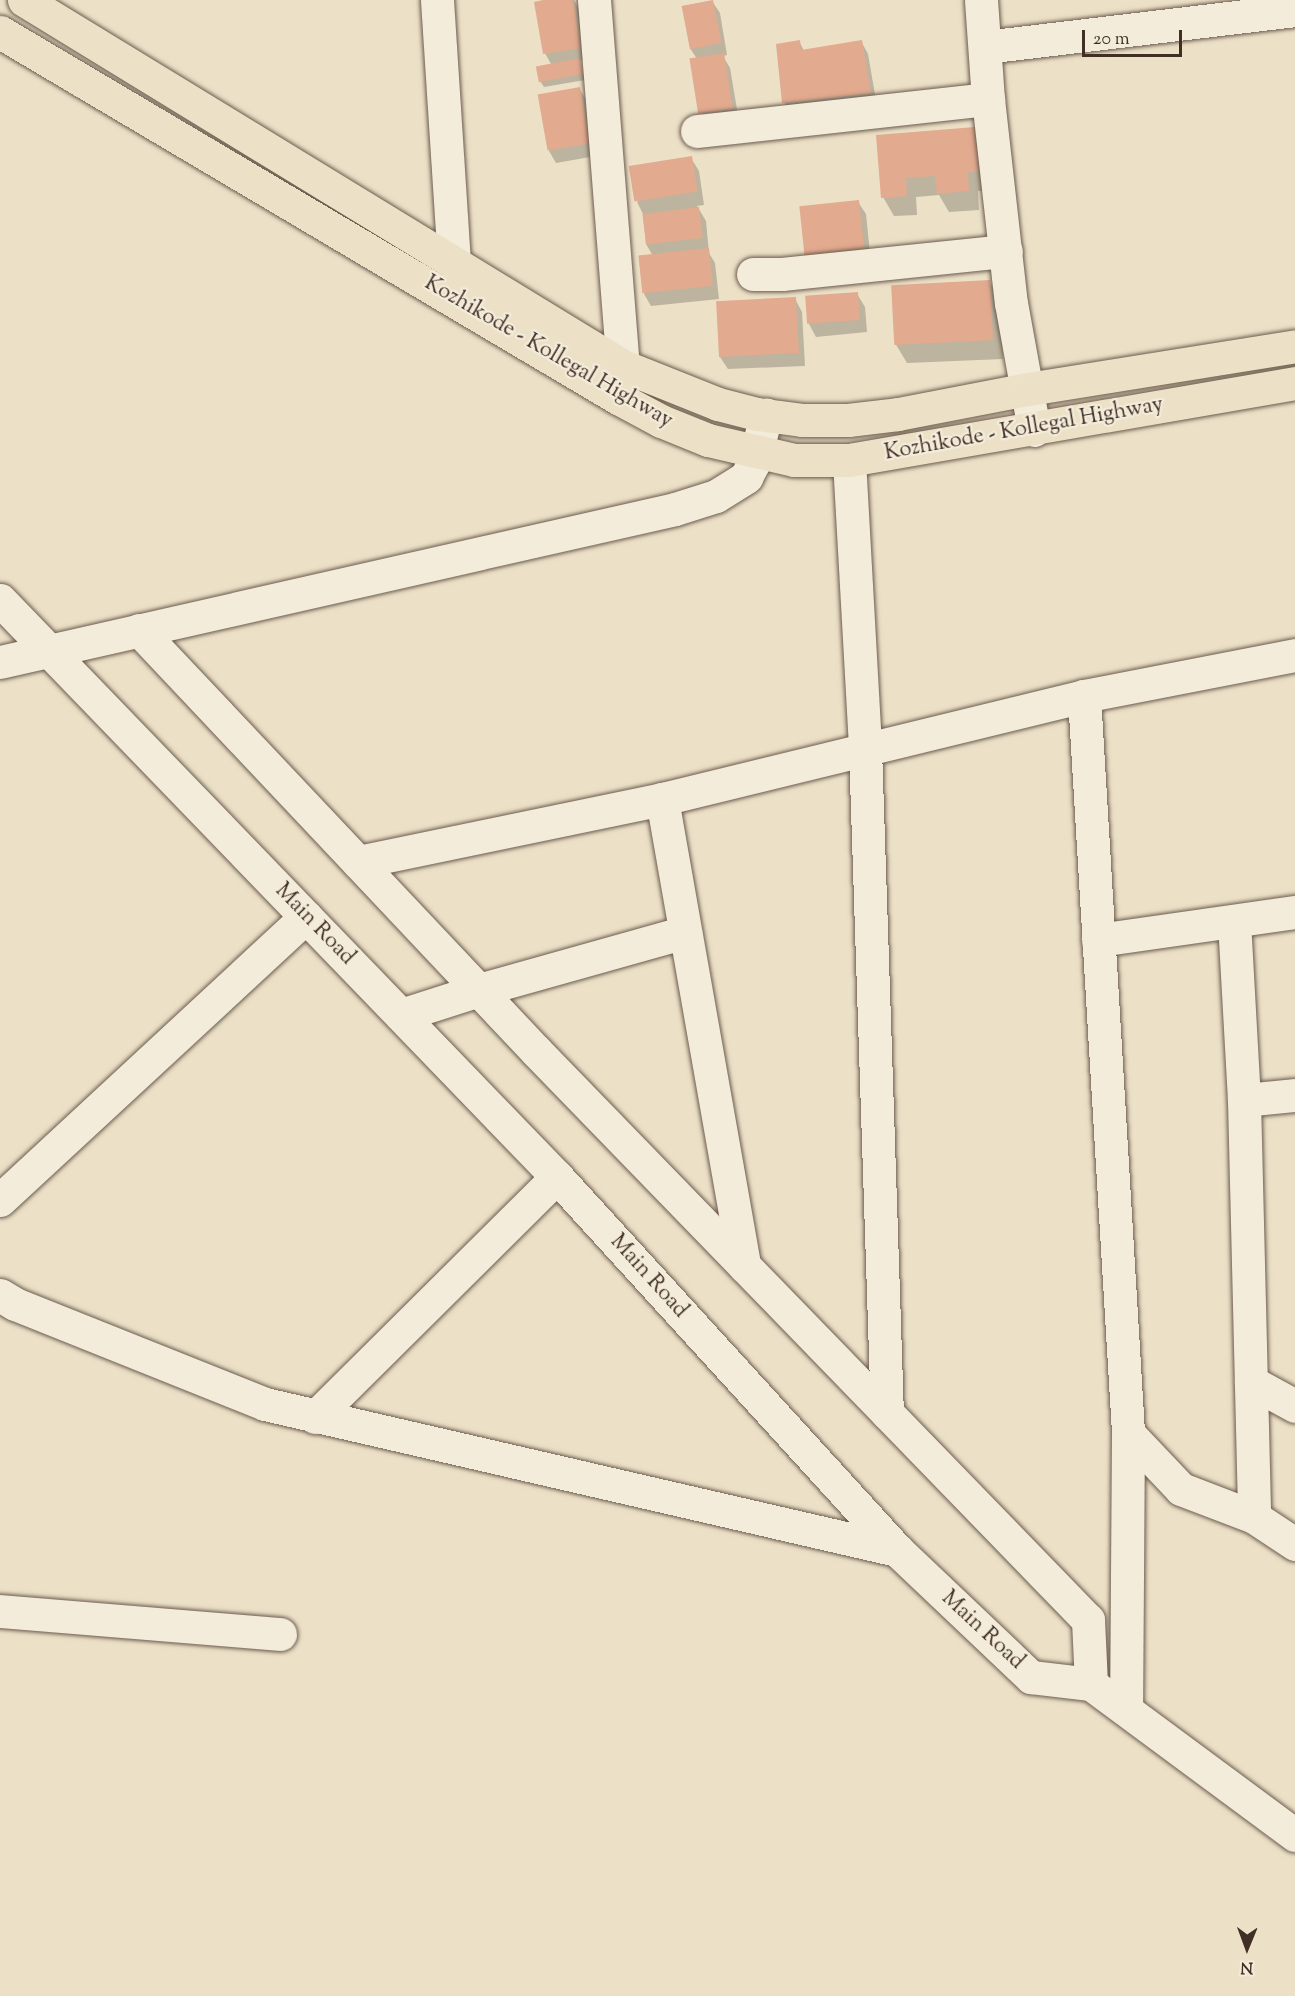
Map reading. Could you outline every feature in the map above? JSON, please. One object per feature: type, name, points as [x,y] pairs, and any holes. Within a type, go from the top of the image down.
[{"type":"main road","name":"Kozhikode - Kollegal Highway","points":[[24,0],[622,366],[699,399],[766,416],[802,420],[848,420],[898,414],[1028,389],[1295,346]]},
{"type":"main road","name":"Kozhikode - Kollegal Highway","points":[[0,32],[618,398],[661,421],[708,440],[794,460],[849,460],[1034,430],[1295,383]]},
{"type":"street","points":[[437,0],[454,263]]},
{"type":"street","points":[[594,0],[622,366],[618,398]]},
{"type":"street","points":[[981,0],[988,99],[1011,303],[1034,430]]},
{"type":"street","points":[[985,47],[1295,10]]},
{"type":"street","points":[[697,131],[988,99]]},
{"type":"street","points":[[753,274],[783,274],[1006,251]]},
{"type":"street","points":[[0,662],[675,509],[716,496],[746,477],[757,452],[766,416]]},
{"type":"street","points":[[849,460],[865,748],[887,1413]]},
{"type":"street","name":"Main Road","points":[[0,600],[557,1177],[897,1550],[1031,1677],[1090,1684],[1295,1835]]},
{"type":"street","points":[[139,630],[478,990],[1088,1620],[1090,1684]]},
{"type":"street","points":[[358,862],[662,799],[1084,696],[1295,655]]},
{"type":"street","points":[[1084,696],[1128,1433],[1126,1709]]},
{"type":"street","points":[[662,799],[744,1266]]},
{"type":"street","points":[[1098,940],[1295,912]]},
{"type":"street","points":[[0,1200],[306,917]]},
{"type":"street","points":[[1234,921],[1244,1100],[1254,1517]]},
{"type":"street","points":[[401,1015],[478,990],[685,932]]},
{"type":"street","points":[[1244,1100],[1295,1095]]},
{"type":"street","points":[[315,1418],[557,1177]]},
{"type":"street","points":[[0,1295],[15,1304],[265,1404],[315,1418],[897,1550]]},
{"type":"street","points":[[1251,1382],[1295,1406]]},
{"type":"street","points":[[1128,1433],[1181,1489],[1254,1517],[1295,1544]]},
{"type":"street","points":[[0,1611],[280,1634]]},
{"type":"building","points":[[573,0],[581,48],[543,54],[534,2]]},
{"type":"building","points":[[713,0],[721,43],[690,49],[682,6]]},
{"type":"building","points":[[800,40],[801,50],[862,40],[871,93],[782,103],[776,44]]},
{"type":"building","points":[[724,53],[733,108],[698,114],[689,58]]},
{"type":"building","points":[[580,58],[583,74],[539,82],[536,67]]},
{"type":"building","points":[[580,87],[590,143],[548,151],[538,94]]},
{"type":"building","points":[[975,127],[979,172],[968,172],[969,191],[937,194],[935,176],[906,178],[907,196],[881,198],[876,135]]},
{"type":"building","points":[[692,156],[698,192],[634,202],[629,166]]},
{"type":"building","points":[[859,200],[865,261],[806,267],[799,206]]},
{"type":"building","points":[[699,207],[703,238],[646,245],[642,214]]},
{"type":"building","points":[[709,248],[713,286],[642,293],[638,255]]},
{"type":"building","points":[[990,280],[993,340],[894,345],[891,285]]},
{"type":"building","points":[[858,292],[860,320],[807,324],[805,296]]},
{"type":"building","points":[[796,297],[799,353],[719,357],[716,301]]}]
